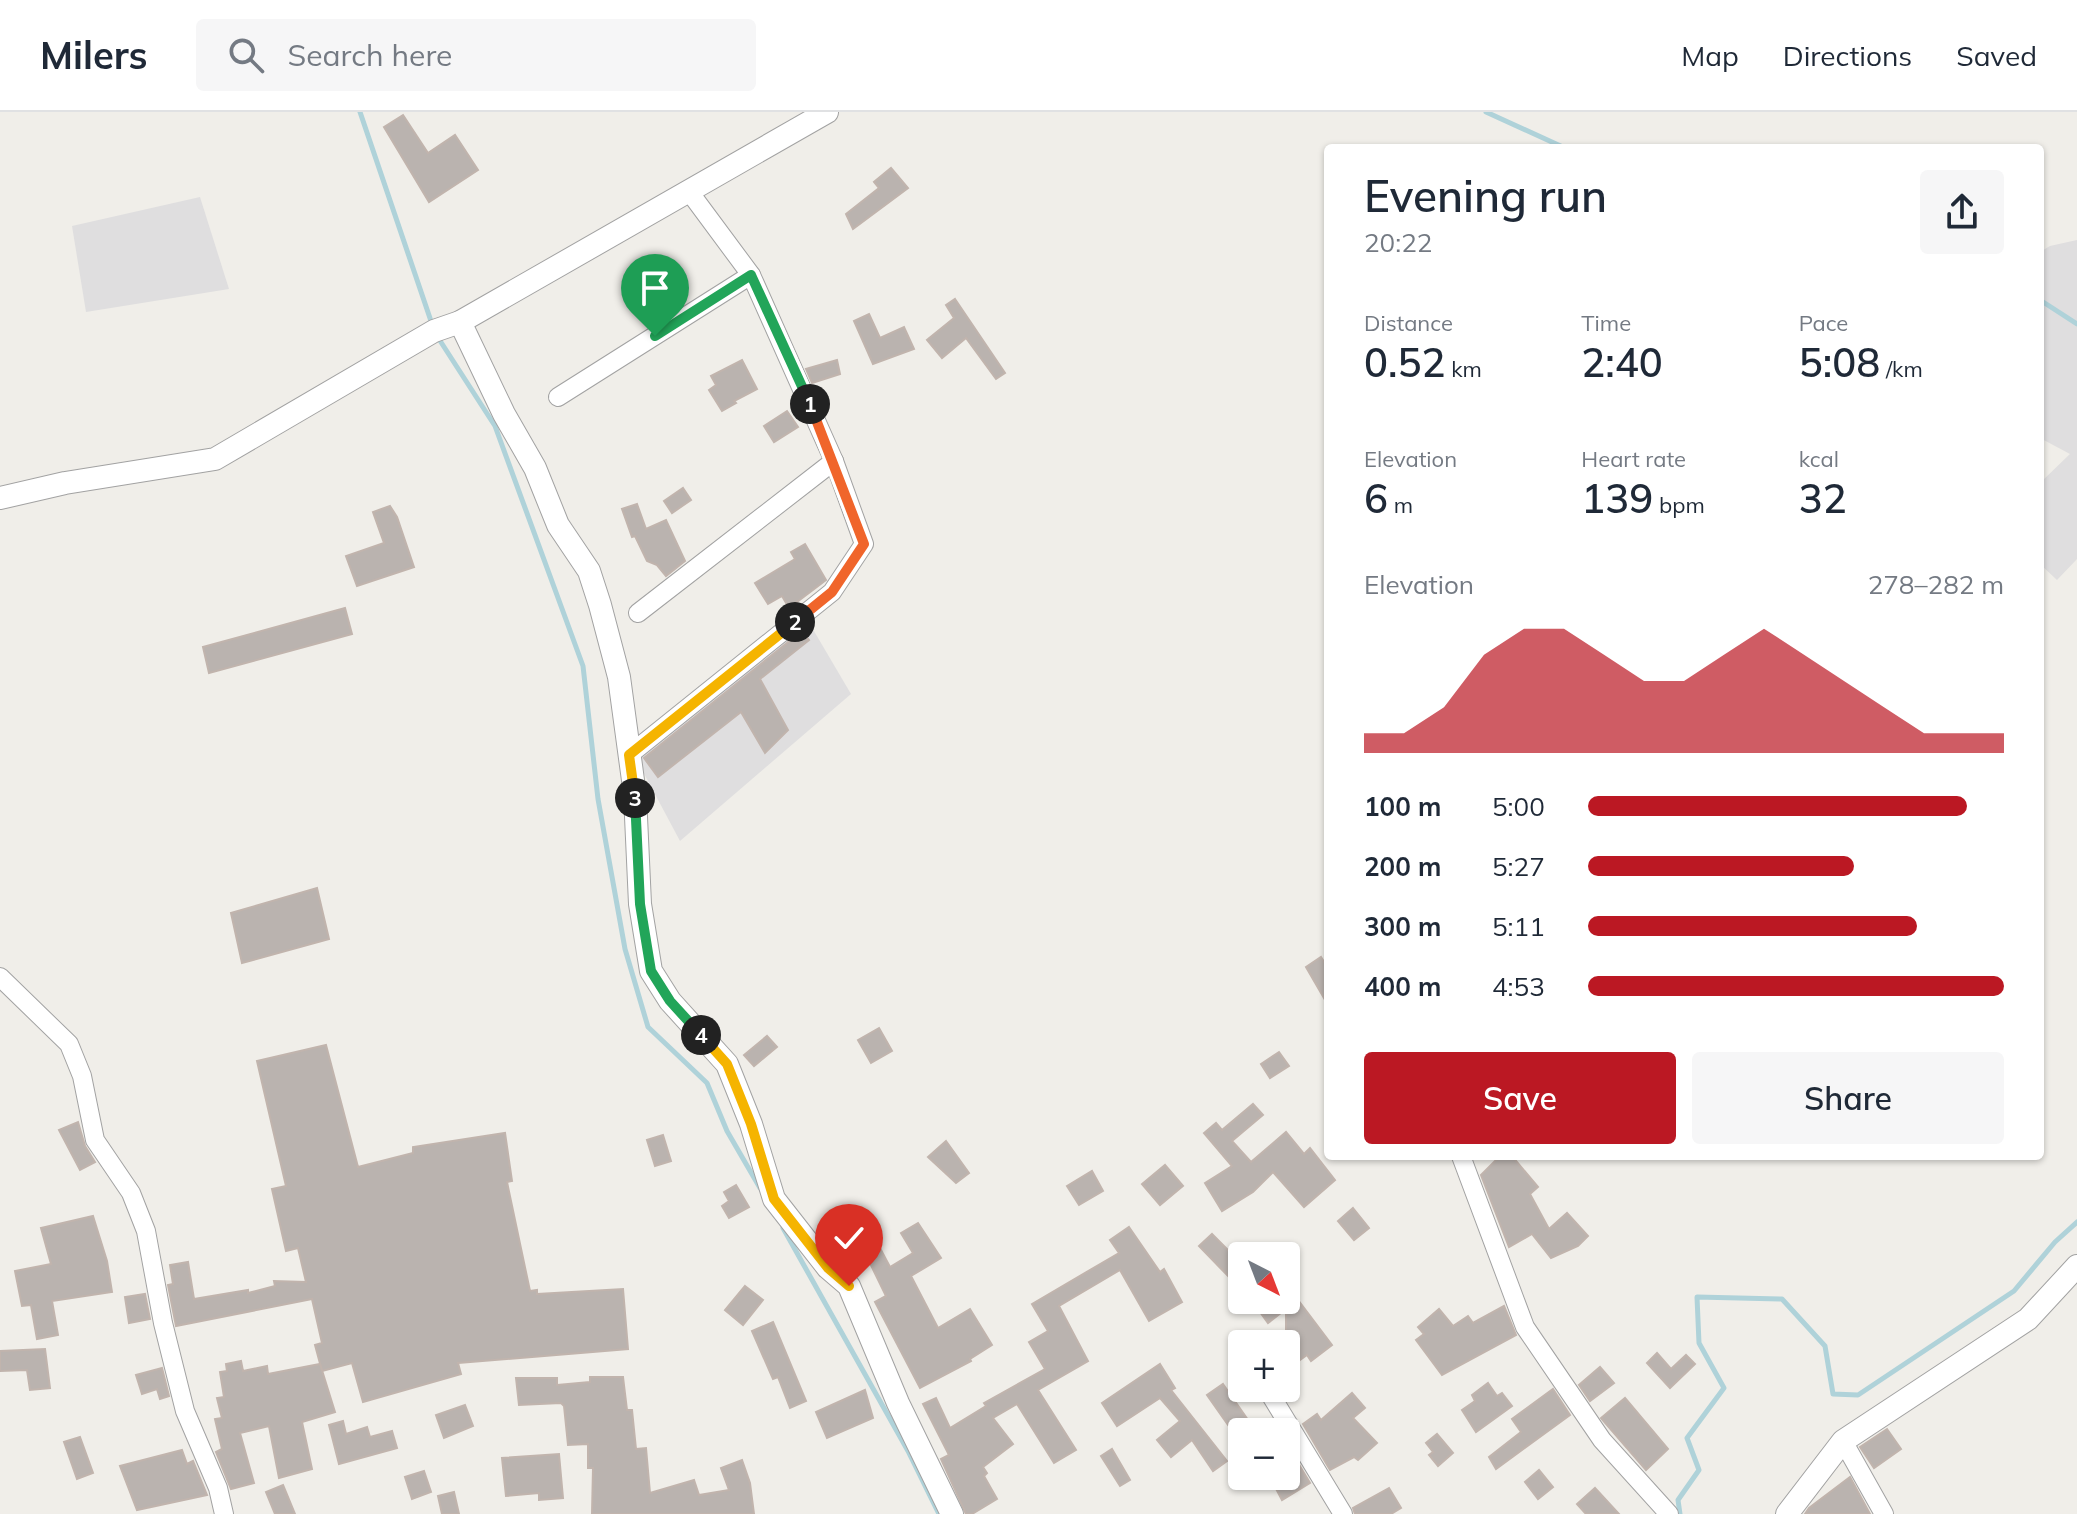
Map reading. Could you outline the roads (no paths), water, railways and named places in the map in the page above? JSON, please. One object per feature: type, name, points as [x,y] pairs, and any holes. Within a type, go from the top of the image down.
[{"type":"street","points":[[0,498],[215,459],[434,331],[460,322],[827,112]]},
{"type":"street","points":[[629,755],[832,592],[864,544],[834,461],[751,275],[688,190]]},
{"type":"street","points":[[558,397],[751,275]]},
{"type":"street","points":[[460,322],[504,414],[535,468],[558,525],[589,571],[619,677],[629,755],[640,904],[651,971],[670,1001],[727,1064],[751,1124],[774,1199],[828,1268],[849,1286],[898,1403],[952,1514]]},
{"type":"street","points":[[638,613],[834,461]]},
{"type":"street","points":[[0,977],[69,1044],[82,1076],[95,1140],[131,1193],[146,1231],[163,1323],[185,1411],[218,1488],[224,1514]]},
{"type":"street","points":[[1462,1160],[1525,1327],[1602,1440],[1669,1514]]},
{"type":"street","points":[[1787,1514],[1843,1441],[2028,1319],[2077,1266]]},
{"type":"street","points":[[1275,1402],[1343,1514]]},
{"type":"street","points":[[1843,1441],[1884,1514]]},
{"type":"waterway","points":[[360,112],[433,327]]},
{"type":"waterway","points":[[1486,112],[1556,144]]},
{"type":"waterway","points":[[2044,303],[2077,324]]},
{"type":"waterway","points":[[437,336],[495,426],[583,666],[598,799],[625,949],[648,1027],[707,1083],[727,1131],[760,1188]]},
{"type":"waterway","points":[[1680,1514],[1678,1500],[1699,1470],[1687,1438],[1724,1388],[1699,1343],[1697,1297],[1782,1299],[1825,1346],[1833,1394],[1858,1395],[2014,1291],[2055,1242],[2077,1222]]},
{"type":"waterway","points":[[783,1228],[908,1451],[939,1514]]}]
